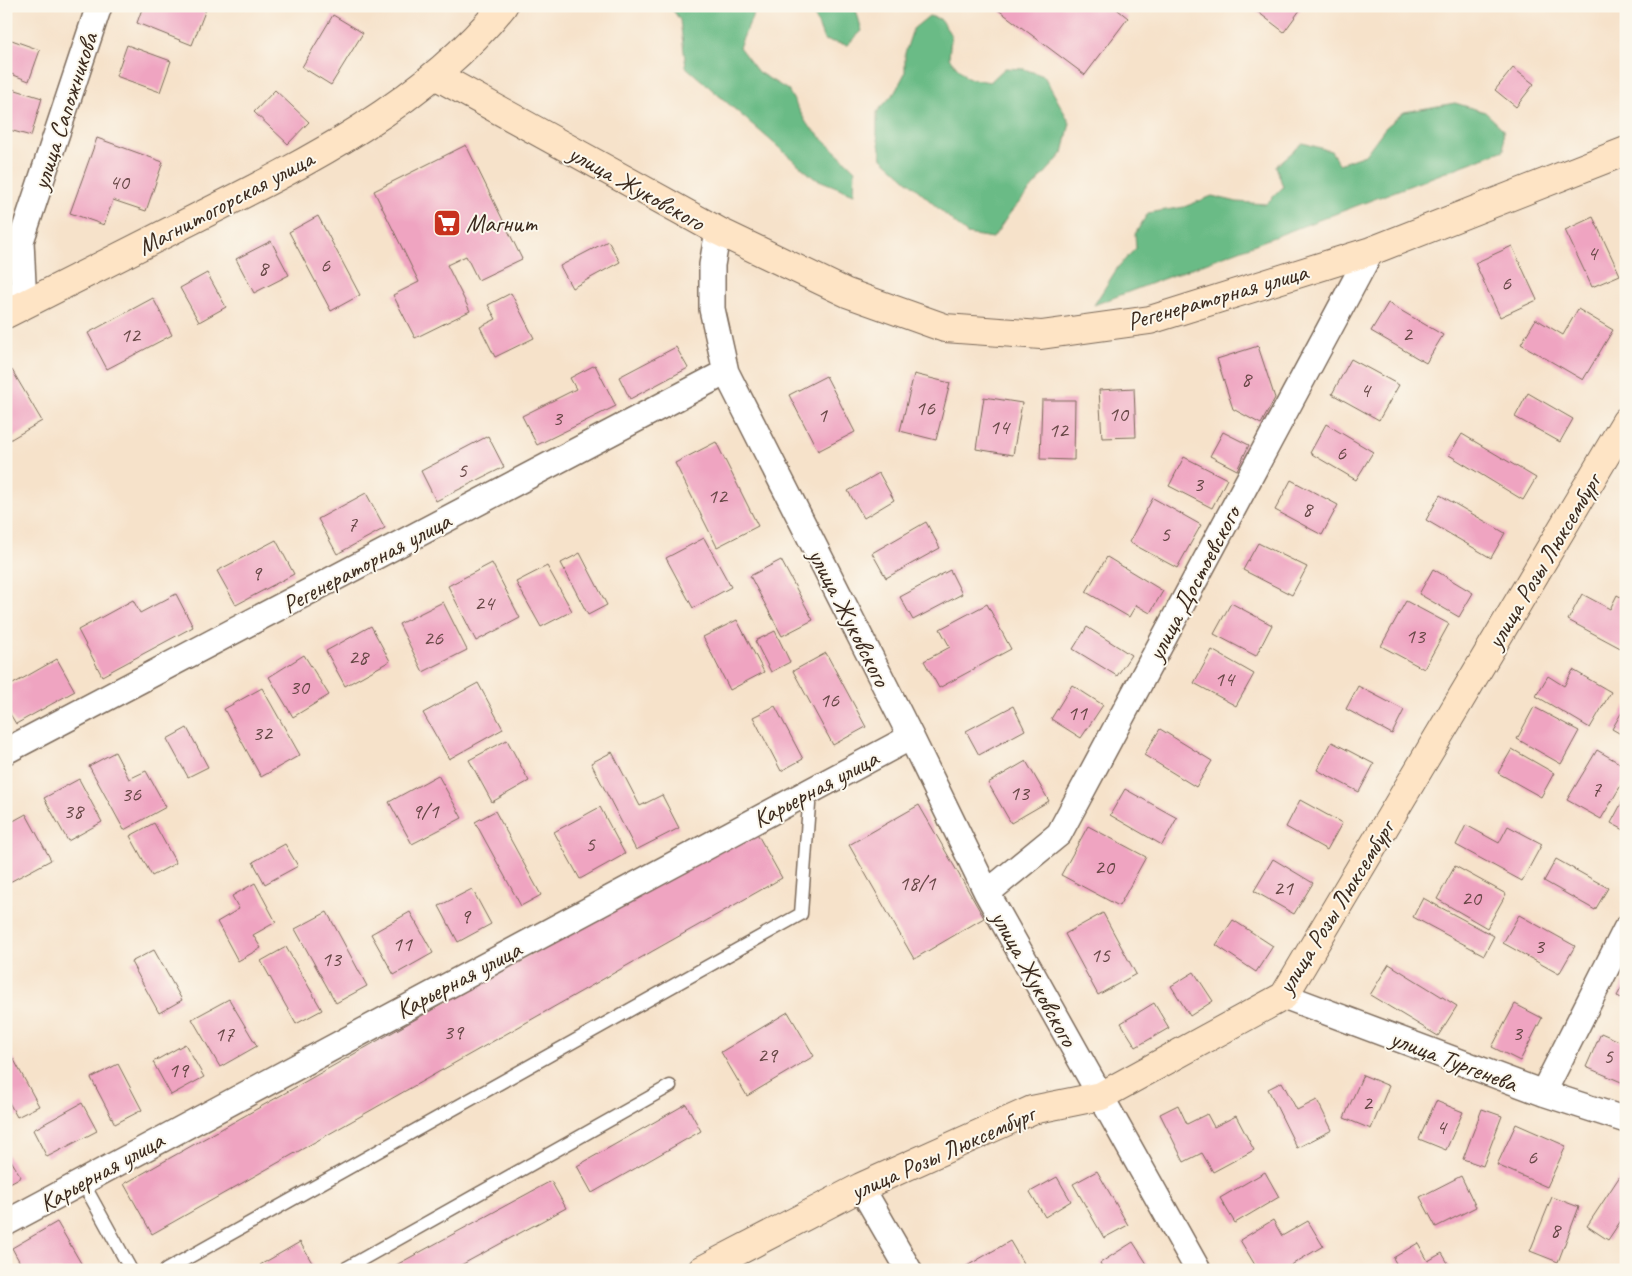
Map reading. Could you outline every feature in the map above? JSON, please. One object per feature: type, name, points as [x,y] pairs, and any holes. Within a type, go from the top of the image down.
[{"type":"street","name":"улица Сапожникова","points":[[15,310],[21,241],[99,6]]},
{"type":"street","name":"Магнитогорская улица","points":[[15,310],[273,180],[362,127],[437,76],[486,28],[503,6]]},
{"type":"street","name":"улица Жуковского","points":[[437,76],[718,231],[712,265],[712,308],[726,372],[911,737],[988,894],[1198,1270]]},
{"type":"street","name":"Регенераторная улица","points":[[718,231],[847,293],[945,328],[1041,336],[1150,320],[1371,250],[1626,151]]},
{"type":"street","name":"улица Достоевского","points":[[988,894],[1058,834],[1371,250]]},
{"type":"street","name":"Регенераторная улица","points":[[6,751],[726,372]]},
{"type":"street","name":"улица Розы Люксембург","points":[[702,1270],[861,1187],[1032,1110],[1101,1096],[1284,996],[1625,425]]},
{"type":"street","name":"Карьерная улица","points":[[6,1223],[911,737]]},
{"type":"street","points":[[1543,1093],[1626,929]]},
{"type":"street","name":"улица Тургенева","points":[[1284,996],[1543,1093],[1626,1120]]},
{"type":"street","points":[[861,1187],[909,1270]]},
{"type":"lane","points":[[166,1270],[801,914],[810,791]]},
{"type":"lane","points":[[343,1270],[670,1086]]},
{"type":"lane","points":[[82,1181],[131,1270]]},
{"type":"green space","points":[[670,6],[757,6],[739,47],[758,72],[788,90],[807,124],[855,170],[854,194],[814,178],[686,67],[680,20]]},
{"type":"green space","points":[[807,6],[855,6],[862,31],[847,45],[824,40],[816,19]]},
{"type":"green space","points":[[929,16],[940,19],[951,35],[949,58],[967,78],[990,82],[1005,68],[1024,69],[1044,76],[1070,123],[1063,153],[1010,213],[993,238],[967,234],[882,158],[877,135],[877,112],[895,92],[905,73],[905,53],[913,29]]},
{"type":"green space","points":[[1455,103],[1485,112],[1503,129],[1504,150],[1094,305],[1118,267],[1136,248],[1135,234],[1148,213],[1184,207],[1212,196],[1237,202],[1266,204],[1283,187],[1276,166],[1303,143],[1331,151],[1339,164],[1365,155],[1385,128],[1404,112]]},
{"type":"building","points":[[143,6],[201,6],[206,9],[192,45],[137,23]]},
{"type":"building","points":[[993,6],[1113,6],[1128,18],[1085,75]]},
{"type":"building","points":[[1250,6],[1303,6],[1284,32]]},
{"type":"building","points":[[333,15],[363,33],[331,85],[302,67]]},
{"type":"building","points":[[6,38],[40,50],[29,81],[6,72]]},
{"type":"building","points":[[127,45],[171,61],[160,92],[116,76]]},
{"type":"building","points":[[1513,68],[1534,84],[1516,107],[1495,90]]},
{"type":"building","points":[[6,87],[42,98],[31,136],[6,129]]},
{"type":"building","points":[[275,90],[309,122],[288,144],[254,112]]},
{"type":"building","points":[[97,138],[163,162],[146,211],[113,200],[104,225],[70,213]]},
{"type":"building","name":"Магнит","points":[[466,145],[522,259],[478,280],[466,256],[447,265],[470,311],[415,338],[393,295],[419,282],[374,191]]},
{"type":"building","points":[[6,175],[10,176],[7,187],[6,187]]},
{"type":"building","points":[[318,216],[360,295],[331,311],[289,232]]},
{"type":"building","points":[[1593,217],[1620,275],[1592,287],[1565,230]]},
{"type":"building","points":[[271,241],[289,275],[254,293],[236,259]]},
{"type":"building","points":[[608,241],[620,262],[572,288],[560,266]]},
{"type":"building","points":[[1512,246],[1537,300],[1500,317],[1475,263]]},
{"type":"building","points":[[207,273],[226,307],[199,322],[180,288]]},
{"type":"building","points":[[511,293],[534,338],[495,357],[480,327],[496,319],[488,305]]},
{"type":"building","points":[[153,298],[172,335],[107,369],[88,333]]},
{"type":"building","points":[[1388,303],[1443,335],[1426,363],[1371,331]]},
{"type":"building","points":[[1578,309],[1613,330],[1583,380],[1521,344],[1536,319],[1563,335]]},
{"type":"building","points":[[1258,346],[1275,398],[1261,424],[1233,409],[1217,359]]},
{"type":"building","points":[[676,347],[688,368],[630,399],[619,377]]},
{"type":"building","points":[[1351,359],[1399,385],[1379,420],[1332,394]]},
{"type":"building","points":[[595,365],[616,406],[537,445],[522,416],[576,389],[570,378]]},
{"type":"building","points":[[12,370],[42,421],[6,442],[6,373]]},
{"type":"building","points":[[914,374],[950,383],[936,440],[900,431]]},
{"type":"building","points":[[826,376],[855,432],[818,451],[789,395]]},
{"type":"building","points":[[1134,388],[1136,437],[1102,438],[1099,390]]},
{"type":"building","points":[[1528,393],[1573,419],[1560,442],[1515,417]]},
{"type":"building","points":[[984,397],[1022,403],[1013,455],[976,449]]},
{"type":"building","points":[[1042,400],[1075,400],[1074,460],[1040,459]]},
{"type":"building","points":[[1326,424],[1373,452],[1356,480],[1310,453]]},
{"type":"building","points":[[1223,432],[1249,445],[1237,470],[1210,456]]},
{"type":"building","points":[[1462,434],[1536,478],[1523,500],[1449,455]]},
{"type":"building","points":[[488,436],[504,467],[436,501],[421,471]]},
{"type":"building","points":[[716,442],[758,526],[717,547],[675,463]]},
{"type":"building","points":[[1184,457],[1227,479],[1212,508],[1169,486]]},
{"type":"building","points":[[879,473],[894,500],[864,518],[848,491]]},
{"type":"building","points":[[1291,480],[1338,505],[1322,535],[1275,510]]},
{"type":"building","points":[[366,493],[385,528],[337,554],[318,519]]},
{"type":"building","points":[[1440,495],[1505,533],[1491,558],[1426,520]]},
{"type":"building","points":[[1153,498],[1201,525],[1177,568],[1129,542]]},
{"type":"building","points":[[926,522],[940,548],[886,578],[872,553]]},
{"type":"building","points":[[704,538],[731,587],[693,608],[666,558]]},
{"type":"building","points":[[276,540],[294,574],[236,605],[217,571]]},
{"type":"building","points":[[1258,543],[1307,567],[1292,595],[1243,570]]},
{"type":"building","points":[[580,553],[607,605],[588,615],[561,563]]},
{"type":"building","points":[[1107,557],[1163,591],[1150,613],[1136,605],[1129,617],[1086,592]]},
{"type":"building","points":[[781,560],[813,620],[782,636],[750,576]]},
{"type":"building","points":[[492,563],[520,618],[476,641],[448,586]]},
{"type":"building","points":[[547,566],[572,611],[541,627],[516,582]]},
{"type":"building","points":[[1433,569],[1473,593],[1459,617],[1419,594]]},
{"type":"building","points":[[950,570],[962,594],[913,620],[900,597]]},
{"type":"building","points":[[176,594],[193,627],[102,676],[78,630],[133,600],[140,613]]},
{"type":"building","points":[[1582,594],[1610,609],[1617,595],[1626,600],[1626,651],[1568,620]]},
{"type":"building","points":[[1406,601],[1449,624],[1424,669],[1381,646]]},
{"type":"building","points":[[443,602],[467,650],[423,672],[399,624]]},
{"type":"building","points":[[1231,603],[1272,625],[1256,656],[1214,634]]},
{"type":"building","points":[[987,604],[1011,649],[939,688],[924,661],[950,647],[940,629]]},
{"type":"building","points":[[737,620],[764,672],[730,690],[703,637]]},
{"type":"building","points":[[371,626],[390,661],[345,686],[326,651]]},
{"type":"building","points":[[1087,627],[1131,655],[1117,676],[1073,649]]},
{"type":"building","points":[[775,631],[790,662],[771,672],[755,641]]},
{"type":"building","points":[[1212,650],[1254,674],[1236,706],[1194,683]]},
{"type":"building","points":[[826,653],[866,727],[833,745],[793,671]]},
{"type":"building","points":[[304,655],[329,695],[293,717],[269,677]]},
{"type":"building","points":[[57,659],[75,691],[16,724],[6,707],[6,688]]},
{"type":"building","points":[[1573,670],[1611,692],[1590,728],[1536,696],[1548,676],[1564,686]]},
{"type":"building","points":[[478,683],[503,729],[449,759],[423,713]]},
{"type":"building","points":[[1072,685],[1103,705],[1081,738],[1051,719]]},
{"type":"building","points":[[1358,686],[1404,710],[1392,734],[1346,709]]},
{"type":"building","points":[[262,688],[300,755],[261,777],[224,709]]},
{"type":"building","points":[[1626,705],[1626,737],[1612,729]]},
{"type":"building","points":[[775,706],[803,759],[781,771],[753,717]]},
{"type":"building","points":[[1013,706],[1025,730],[979,755],[966,731]]},
{"type":"building","points":[[1534,707],[1579,731],[1561,764],[1517,739]]},
{"type":"building","points":[[187,728],[208,767],[188,777],[167,739]]},
{"type":"building","points":[[1160,729],[1212,761],[1196,787],[1144,755]]},
{"type":"building","points":[[507,740],[529,781],[492,802],[469,760]]},
{"type":"building","points":[[1332,742],[1374,764],[1359,792],[1317,770]]},
{"type":"building","points":[[1512,749],[1554,773],[1541,797],[1498,773]]},
{"type":"building","points":[[1597,750],[1626,767],[1626,777],[1601,819],[1567,800]]},
{"type":"building","points":[[115,752],[129,779],[146,771],[166,807],[124,830],[89,766]]},
{"type":"building","points":[[612,752],[640,806],[662,795],[679,828],[636,850],[591,763]]},
{"type":"building","points":[[1026,761],[1049,801],[1011,823],[988,783]]},
{"type":"building","points":[[438,775],[462,818],[412,844],[389,802]]},
{"type":"building","points":[[79,779],[102,822],[68,841],[44,798]]},
{"type":"building","points":[[1125,789],[1177,818],[1162,845],[1110,815]]},
{"type":"building","points":[[1626,795],[1626,831],[1611,823]]},
{"type":"building","points":[[1300,800],[1342,823],[1327,850],[1286,827]]},
{"type":"building","points":[[919,805],[984,918],[914,959],[849,845]]},
{"type":"building","points":[[600,807],[625,854],[580,879],[554,832]]},
{"type":"building","points":[[495,811],[541,895],[521,906],[475,822]]},
{"type":"building","points":[[26,814],[51,860],[6,884],[6,825]]},
{"type":"building","points":[[154,823],[176,863],[152,876],[130,836]]},
{"type":"building","points":[[1466,825],[1499,843],[1508,826],[1542,844],[1522,881],[1456,845]]},
{"type":"building","points":[[1088,826],[1146,857],[1119,906],[1061,875]]},
{"type":"building","points":[[754,828],[782,878],[152,1234],[124,1184]]},
{"type":"building","points":[[285,844],[298,866],[265,884],[253,862]]},
{"type":"building","points":[[1273,859],[1313,883],[1294,914],[1254,891]]},
{"type":"building","points":[[1556,859],[1608,888],[1595,910],[1544,881]]},
{"type":"building","points":[[1455,866],[1506,894],[1487,928],[1437,899]]},
{"type":"building","points":[[255,883],[276,922],[253,935],[261,948],[238,961],[217,922],[239,909],[232,896]]},
{"type":"building","points":[[472,889],[491,924],[458,942],[439,906]]},
{"type":"building","points":[[1423,898],[1494,936],[1484,955],[1413,917]]},
{"type":"building","points":[[327,912],[367,986],[336,1003],[295,929]]},
{"type":"building","points":[[410,912],[433,953],[394,975],[371,934]]},
{"type":"building","points":[[1103,913],[1136,974],[1098,995],[1065,934]]},
{"type":"building","points":[[1519,915],[1575,946],[1559,974],[1503,943]]},
{"type":"building","points":[[1233,920],[1273,946],[1256,972],[1216,945]]},
{"type":"building","points":[[286,947],[322,1010],[296,1024],[261,961]]},
{"type":"building","points":[[154,950],[182,1000],[159,1013],[131,962]]},
{"type":"building","points":[[1389,964],[1457,1006],[1438,1036],[1370,995]]},
{"type":"building","points":[[1194,972],[1213,1001],[1190,1016],[1171,986]]},
{"type":"building","points":[[1626,979],[1626,1000],[1617,996]]},
{"type":"building","points":[[229,999],[257,1046],[220,1067],[192,1019]]},
{"type":"building","points":[[1154,1003],[1169,1028],[1136,1047],[1121,1023]]},
{"type":"building","points":[[1515,1004],[1542,1018],[1520,1061],[1492,1047]]},
{"type":"building","points":[[788,1012],[814,1056],[747,1096],[721,1052]]},
{"type":"building","points":[[1601,1033],[1626,1044],[1626,1084],[1586,1067]]},
{"type":"building","points":[[185,1044],[204,1077],[171,1095],[153,1062]]},
{"type":"building","points":[[13,1058],[39,1106],[17,1117],[6,1097],[6,1061]]},
{"type":"building","points":[[118,1064],[142,1110],[115,1124],[91,1078]]},
{"type":"building","points":[[1363,1075],[1389,1086],[1371,1129],[1344,1118]]},
{"type":"building","points":[[1282,1082],[1297,1110],[1317,1100],[1332,1130],[1297,1148],[1268,1089]]},
{"type":"building","points":[[1436,1101],[1463,1112],[1446,1150],[1419,1139]]},
{"type":"building","points":[[82,1103],[97,1131],[47,1157],[33,1130]]},
{"type":"building","points":[[686,1104],[701,1131],[592,1193],[577,1166]]},
{"type":"building","points":[[1178,1105],[1187,1124],[1207,1114],[1214,1127],[1236,1116],[1254,1150],[1213,1172],[1202,1153],[1184,1162],[1160,1114]]},
{"type":"building","points":[[1482,1109],[1502,1116],[1483,1166],[1463,1159]]},
{"type":"building","points":[[1516,1124],[1566,1146],[1547,1187],[1497,1165]]},
{"type":"building","points":[[6,1152],[21,1177],[6,1185]]},
{"type":"building","points":[[1097,1171],[1128,1225],[1104,1238],[1073,1184]]},
{"type":"building","points":[[1265,1172],[1279,1197],[1235,1223],[1220,1198]]},
{"type":"building","points":[[1622,1173],[1626,1175],[1626,1213],[1608,1240],[1587,1226]]},
{"type":"building","points":[[1461,1176],[1476,1207],[1436,1227],[1420,1197]]},
{"type":"building","points":[[1057,1177],[1071,1201],[1045,1217],[1030,1192]]},
{"type":"building","points":[[551,1181],[566,1208],[452,1270],[387,1270]]},
{"type":"building","points":[[1552,1197],[1579,1207],[1558,1262],[1530,1251]]},
{"type":"building","points":[[1273,1220],[1282,1236],[1308,1221],[1323,1246],[1283,1270],[1258,1270],[1240,1240]]},
{"type":"building","points":[[57,1222],[85,1270],[24,1270],[12,1248]]},
{"type":"building","points":[[1010,1241],[1027,1270],[960,1270]]},
{"type":"building","points":[[300,1242],[315,1268],[312,1270],[263,1270],[260,1265]]},
{"type":"building","points":[[1133,1242],[1151,1270],[1104,1270],[1100,1263]]},
{"type":"building","points":[[1418,1243],[1428,1261],[1442,1253],[1452,1270],[1400,1270],[1393,1258]]},
{"type":"place","name":"Магнит","points":[[447,223]]}]
